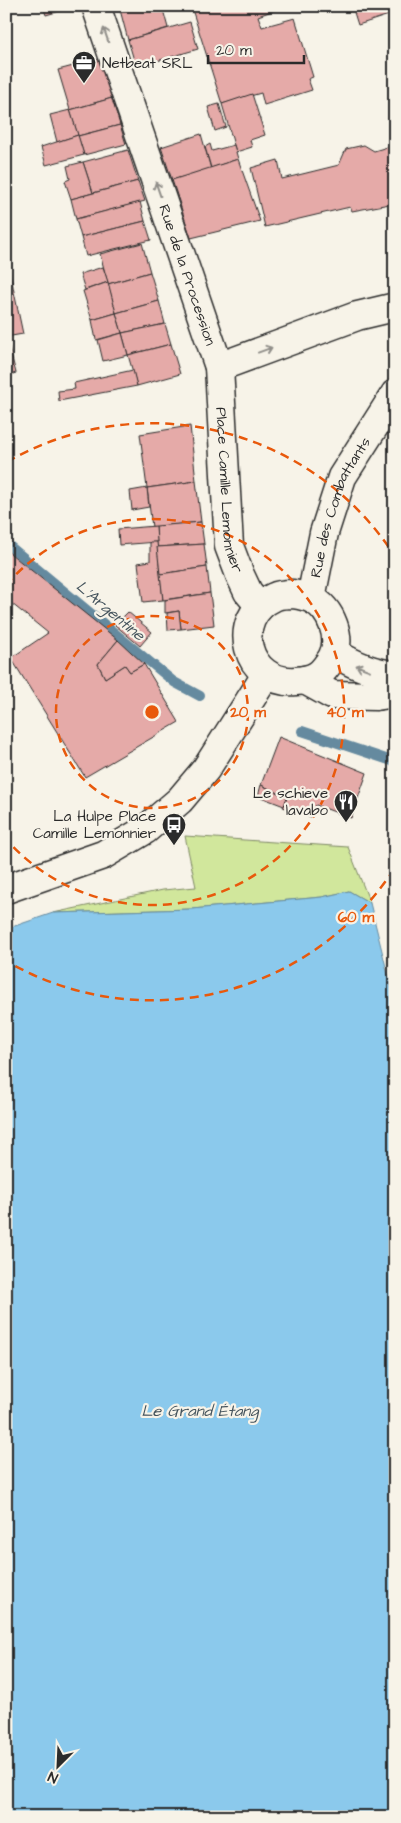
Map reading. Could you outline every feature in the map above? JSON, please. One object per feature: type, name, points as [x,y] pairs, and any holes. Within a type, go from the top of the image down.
[{"type":"street","name":"Rue de la Procession","points":[[96,6],[219,367]]},
{"type":"street","points":[[219,367],[358,316],[395,307]]},
{"type":"street","name":"Place Camille Lemonnier","points":[[219,367],[229,546],[248,592],[260,606]]},
{"type":"street","name":"Rue des Combattants","points":[[311,598],[324,533],[342,478],[395,394]]},
{"type":"street","points":[[293,594],[311,598],[325,608],[333,623],[336,640],[335,653],[322,674],[305,680],[285,682],[266,675],[253,660],[247,642],[249,623],[260,606],[275,596],[293,594]]},
{"type":"street","points":[[335,653],[369,671],[395,675]]},
{"type":"street","points":[[6,890],[103,855],[145,830],[180,800],[206,769],[266,675]]},
{"type":"street","points":[[305,680],[332,695],[376,696],[395,693]]},
{"type":"green space","points":[[185,836],[348,847],[370,903],[349,891],[322,897],[192,909],[53,913],[163,890],[196,887]]},
{"type":"water","name":"Le Grand Étang","points":[[349,891],[370,903],[395,1003],[395,1817],[6,1817],[6,929],[53,913],[192,909],[322,897]]},
{"type":"building","points":[[43,6],[77,6],[46,15]]},
{"type":"building","points":[[119,6],[162,6],[168,28],[128,40]]},
{"type":"building","points":[[191,6],[286,6],[258,16],[262,27],[295,18],[313,77],[308,79],[312,90],[264,105],[261,93],[222,104]]},
{"type":"building","points":[[352,6],[395,6],[395,13],[358,25]]},
{"type":"building","points":[[190,22],[198,49],[136,67],[128,40]]},
{"type":"building","points":[[100,59],[112,98],[70,110],[58,70]]},
{"type":"building","points":[[252,94],[265,135],[250,140],[252,147],[236,152],[222,104]]},
{"type":"building","points":[[112,98],[120,125],[78,136],[70,110]]},
{"type":"building","points":[[219,104],[226,127],[215,131],[208,107]]},
{"type":"building","points":[[70,110],[78,135],[57,142],[50,115]]},
{"type":"building","points":[[120,125],[126,144],[84,155],[78,136]]},
{"type":"building","points":[[395,131],[395,203],[352,211],[350,207],[265,227],[251,168],[278,160],[282,179],[339,165],[346,149],[364,145],[374,151],[394,145],[391,132]]},
{"type":"building","points":[[201,134],[211,169],[172,180],[161,147]]},
{"type":"building","points":[[78,135],[84,155],[46,165],[41,147]]},
{"type":"building","points":[[210,144],[212,151],[234,145],[238,159],[211,168],[205,147]]},
{"type":"building","points":[[128,150],[138,181],[93,193],[83,162]]},
{"type":"building","points":[[238,159],[260,221],[191,238],[172,180]]},
{"type":"building","points":[[83,162],[93,193],[71,199],[65,181],[70,179],[67,166]]},
{"type":"building","points":[[138,181],[145,201],[76,219],[71,199]]},
{"type":"building","points":[[140,202],[145,221],[81,237],[76,219]]},
{"type":"building","points":[[145,221],[151,240],[86,256],[81,237]]},
{"type":"building","points":[[142,243],[150,272],[108,284],[100,254]]},
{"type":"building","points":[[6,254],[23,334],[6,337]]},
{"type":"building","points":[[103,267],[108,282],[85,290],[80,274]]},
{"type":"building","points":[[150,272],[159,301],[116,313],[108,284]]},
{"type":"building","points":[[108,282],[116,313],[92,320],[83,291]]},
{"type":"building","points":[[159,301],[165,324],[122,333],[116,313]]},
{"type":"building","points":[[116,313],[122,333],[96,340],[92,320]]},
{"type":"building","points":[[165,324],[171,344],[128,355],[122,333]]},
{"type":"building","points":[[122,333],[128,355],[103,361],[98,340]]},
{"type":"building","points":[[171,344],[180,374],[137,386],[128,355]]},
{"type":"building","points":[[6,347],[9,347],[16,373],[6,376]]},
{"type":"building","points":[[133,370],[137,386],[59,401],[58,391],[75,389],[74,383]]},
{"type":"building","points":[[190,426],[196,481],[147,488],[140,434]]},
{"type":"building","points":[[196,481],[201,522],[152,527],[147,488]]},
{"type":"building","points":[[147,488],[149,507],[132,510],[130,491]]},
{"type":"building","points":[[201,522],[204,544],[157,547],[156,526]]},
{"type":"building","points":[[156,526],[157,542],[119,545],[118,529]]},
{"type":"building","points":[[150,542],[157,542],[163,600],[143,602],[138,563],[150,561]]},
{"type":"building","points":[[204,544],[207,567],[160,574],[157,547]]},
{"type":"building","points":[[6,550],[118,640],[98,664],[105,678],[125,665],[130,672],[144,664],[179,722],[85,777],[11,658],[48,633],[6,599]]},
{"type":"building","points":[[207,567],[210,593],[163,600],[160,574]]},
{"type":"building","points":[[210,593],[214,625],[181,629],[179,611],[165,613],[165,600]]},
{"type":"building","points":[[179,611],[181,629],[168,630],[167,613]]},
{"type":"building","points":[[128,612],[152,632],[140,646],[115,625]]},
{"type":"building","points":[[118,640],[144,664],[130,672],[125,665],[105,678],[98,664]]},
{"type":"building","points":[[279,737],[367,773],[351,818],[316,805],[311,817],[283,807],[287,797],[261,785]]},
{"type":"building","points":[[261,785],[287,797],[284,806],[258,796]]},
{"type":"waterway","name":"L'Argentine","points":[[6,543],[174,682],[200,696]]},
{"type":"waterway","name":"L'Argentine","points":[[302,731],[395,762]]},
{"type":"place","name":"Netbeat SRL","points":[[84,84]]},
{"type":"place","name":"Le schieve lavabo","points":[[346,823]]},
{"type":"place","name":"La Hulpe Place Camille Lemonnier","points":[[174,846]]}]
